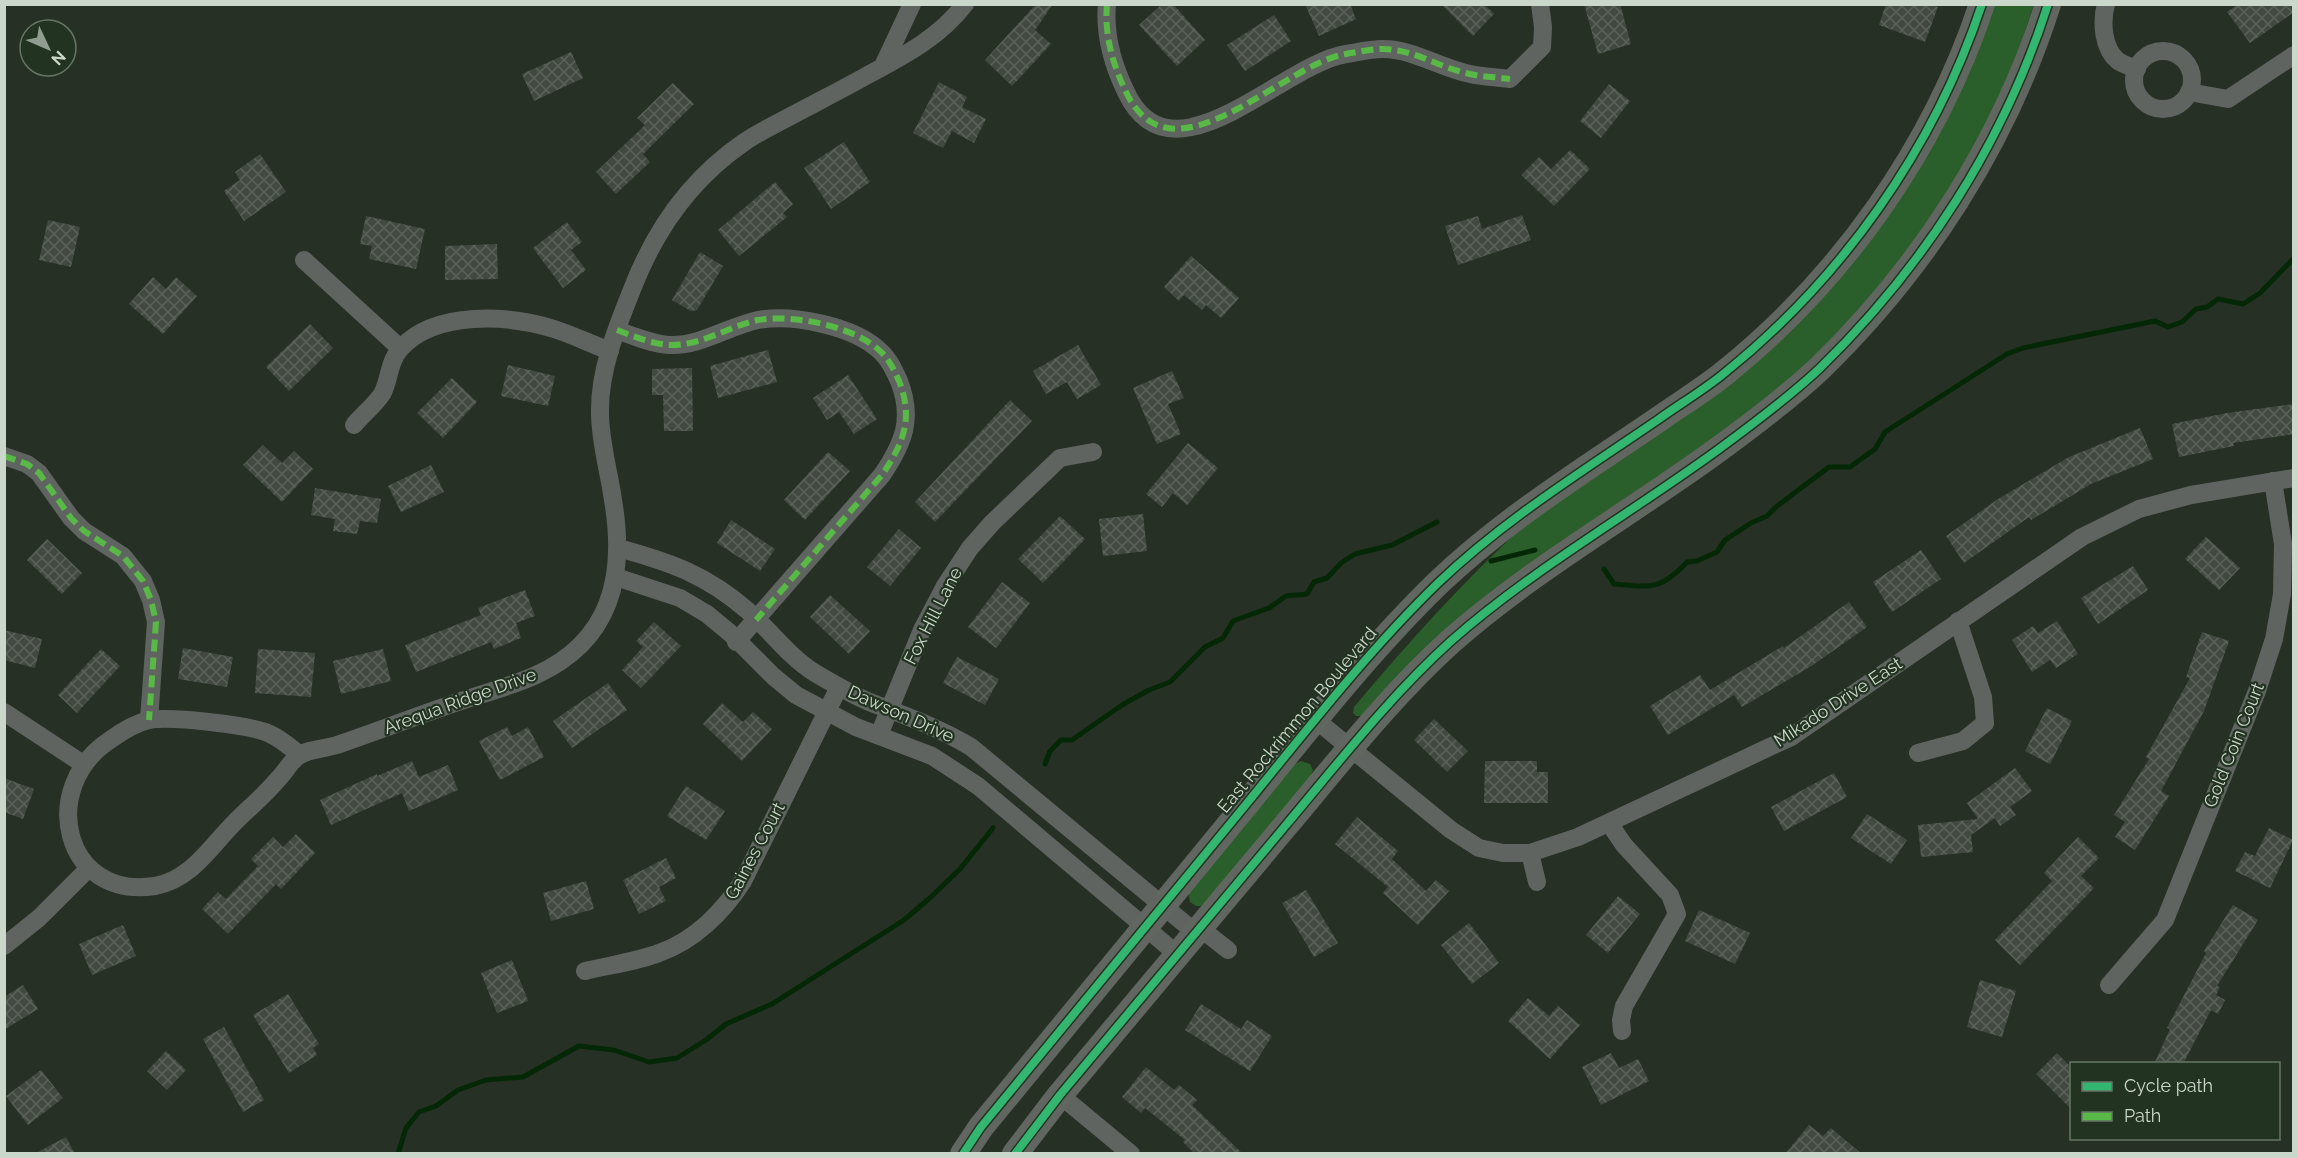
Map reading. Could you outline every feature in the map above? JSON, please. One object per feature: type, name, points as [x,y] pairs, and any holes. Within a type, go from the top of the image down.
[{"type":"main road","name":"East Rockrimmon Boulevard","points":[[963,1154],[981,1127],[1316,720],[1387,635],[1438,583],[1471,553],[1546,494],[1720,376],[1767,336],[1813,288],[1873,216],[1904,171],[1954,78],[1982,4]]},
{"type":"main road","points":[[1015,1154],[1060,1095],[1350,748],[1401,691],[1442,650],[1497,603],[1532,577],[1719,450],[1766,414],[1815,372],[1854,333],[1897,283],[1946,217],[1993,137],[2018,82],[2048,4]]},
{"type":"street","points":[[883,66],[912,4]]},
{"type":"street","name":"Arequa Ridge Drive","points":[[298,754],[334,746],[534,676],[567,658],[585,642],[598,625],[609,604],[616,577],[618,548],[614,505],[600,415],[601,381],[617,330],[646,254],[662,225],[686,193],[714,165],[745,141],[923,45],[965,4]]},
{"type":"street","points":[[1107,4],[1105,21],[1118,76],[1130,102],[1147,120],[1166,129],[1181,130],[1214,121],[1305,69],[1343,54],[1383,49],[1404,52],[1469,74],[1510,79],[1542,47],[1543,27],[1540,4]]},
{"type":"street","points":[[2106,4],[2105,36],[2109,50],[2118,61],[2137,69]]},
{"type":"street","points":[[2164,51],[2176,54],[2185,61],[2190,69],[2192,78],[2190,92],[2185,99],[2172,108],[2156,108],[2148,105],[2138,93],[2135,85],[2137,69],[2143,60],[2153,53],[2164,51]]},
{"type":"street","points":[[2190,92],[2229,99],[2294,55]]},
{"type":"street","points":[[304,260],[400,348]]},
{"type":"street","points":[[354,425],[382,393],[389,368],[400,348],[420,333],[442,324],[465,319],[527,323],[554,329],[610,351]]},
{"type":"street","points":[[617,330],[638,338],[670,345],[695,342],[759,320],[793,319],[843,329],[879,349],[892,364],[906,404],[903,440],[897,454],[882,475],[736,642]]},
{"type":"street","name":"Fox Hill Lane","points":[[879,735],[922,630],[945,586],[970,548],[992,523],[1060,458],[1092,452]]},
{"type":"street","points":[[4,456],[27,464],[39,473],[71,518],[84,531],[123,556],[143,581],[151,600],[156,622],[149,720]]},
{"type":"street","name":"Mikado Drive East","points":[[1316,720],[1451,830],[1479,848],[1503,853],[1530,853],[1578,837],[1791,736],[2082,537],[2139,509],[2191,495],[2294,478]]},
{"type":"street","name":"Gold Coin Court","points":[[2109,985],[2164,920],[2257,691],[2274,639],[2282,594],[2283,544],[2273,481]]},
{"type":"street","name":"Dawson Drive","points":[[618,548],[693,572],[723,591],[812,671],[867,701],[945,731],[971,747],[1163,905],[1228,950]]},
{"type":"street","name":"Dawson Drive","points":[[616,577],[680,598],[707,614],[730,633],[736,642],[796,695],[856,727],[932,756],[978,786],[1178,955]]},
{"type":"street","points":[[1918,753],[1963,741],[1985,723],[1983,697],[1958,621]]},
{"type":"street","name":"Gaines Court","points":[[585,971],[659,953],[709,923],[729,904],[743,881],[839,687]]},
{"type":"street","points":[[4,712],[30,727],[82,764]]},
{"type":"street","points":[[149,720],[252,727],[274,735],[298,754],[277,781],[234,823],[198,863],[178,878],[158,885],[130,887],[107,879],[89,868],[70,837],[67,809],[72,787],[82,764],[96,749],[113,737],[149,720]]},
{"type":"street","points":[[1609,823],[1624,845],[1670,895],[1677,914],[1624,1006],[1621,1020],[1622,1031]]},
{"type":"street","points":[[1530,853],[1537,882]]},
{"type":"street","points":[[4,946],[39,918],[89,868]]},
{"type":"street","points":[[1060,1095],[1131,1154]]},
{"type":"green space","points":[[1993,5],[2034,5],[2017,54],[1994,108],[1945,196],[1887,276],[1854,314],[1783,387],[1363,716],[1356,716],[1353,713],[1354,707],[1395,659],[1437,612],[1526,524],[1802,317]]},
{"type":"green space","points":[[1301,761],[1310,764],[1313,770],[1310,779],[1204,906],[1196,906],[1190,902],[1188,891],[1295,764]]},
{"type":"building","points":[[1036,4],[1053,4],[1035,30],[1051,44],[1012,86],[985,60]]},
{"type":"building","points":[[1162,4],[1173,4],[1205,40],[1177,66],[1139,25]]},
{"type":"building","points":[[1305,4],[1350,4],[1356,19],[1319,36]]},
{"type":"building","points":[[1441,4],[1484,4],[1494,14],[1473,36]]},
{"type":"building","points":[[1584,4],[1620,4],[1631,44],[1598,54]]},
{"type":"building","points":[[1886,4],[1930,4],[1938,7],[1925,42],[1879,25]]},
{"type":"building","points":[[2238,4],[2294,4],[2294,12],[2250,43],[2227,12]]},
{"type":"building","points":[[1274,15],[1291,41],[1245,71],[1227,45]]},
{"type":"building","points":[[571,52],[583,78],[534,101],[522,74]]},
{"type":"building","points":[[939,82],[967,97],[962,107],[986,119],[974,143],[952,131],[943,148],[913,133]]},
{"type":"building","points":[[673,83],[694,104],[643,154],[650,162],[616,194],[596,172],[645,125],[637,118]]},
{"type":"building","points":[[1609,84],[1630,101],[1601,138],[1580,121]]},
{"type":"building","points":[[844,142],[870,182],[831,209],[804,168]]},
{"type":"building","points":[[1570,150],[1590,169],[1554,206],[1521,175],[1539,157],[1551,169]]},
{"type":"building","points":[[260,154],[286,192],[244,221],[224,191],[240,180],[235,172]]},
{"type":"building","points":[[775,182],[793,204],[783,213],[787,217],[739,256],[718,230]]},
{"type":"building","points":[[1522,215],[1531,240],[1458,265],[1445,226],[1478,216],[1482,229]]},
{"type":"building","points":[[366,216],[425,229],[416,269],[369,259],[372,246],[360,244]]},
{"type":"building","points":[[48,220],[80,227],[71,267],[39,260]]},
{"type":"building","points":[[567,222],[582,242],[571,250],[586,270],[563,288],[533,248]]},
{"type":"building","points":[[497,244],[498,279],[445,280],[445,246]]},
{"type":"building","points":[[700,252],[723,266],[697,310],[691,311],[672,300]]},
{"type":"building","points":[[1191,256],[1239,298],[1221,318],[1206,305],[1202,310],[1184,295],[1179,301],[1164,287]]},
{"type":"building","points":[[153,277],[166,289],[176,277],[197,296],[163,334],[129,304]]},
{"type":"building","points":[[310,324],[333,348],[289,391],[266,367]]},
{"type":"building","points":[[1078,345],[1101,385],[1077,399],[1067,382],[1046,394],[1033,371]]},
{"type":"building","points":[[768,350],[777,382],[718,398],[710,366]]},
{"type":"building","points":[[508,365],[555,376],[548,406],[501,396]]},
{"type":"building","points":[[692,368],[693,431],[664,431],[663,395],[652,395],[652,369]]},
{"type":"building","points":[[1172,371],[1184,398],[1168,404],[1181,434],[1157,444],[1133,388]]},
{"type":"building","points":[[848,375],[877,419],[854,434],[839,412],[827,420],[813,398]]},
{"type":"building","points":[[452,378],[477,402],[443,438],[417,413]]},
{"type":"building","points":[[1010,400],[1032,421],[935,522],[915,502]]},
{"type":"building","points":[[2294,404],[2294,434],[2233,443],[2234,446],[2179,457],[2172,424],[2227,413]]},
{"type":"building","points":[[2140,428],[2153,459],[2091,484],[2031,520],[2029,517],[1964,563],[1946,536],[1998,499],[2069,457]]},
{"type":"building","points":[[1188,443],[1218,468],[1187,505],[1173,493],[1162,507],[1146,494]]},
{"type":"building","points":[[263,445],[282,463],[294,451],[313,469],[282,502],[243,465]]},
{"type":"building","points":[[828,452],[850,471],[805,520],[784,500]]},
{"type":"building","points":[[431,465],[444,492],[401,512],[388,486]]},
{"type":"building","points":[[315,488],[381,499],[377,523],[360,521],[357,534],[333,531],[335,519],[311,515]]},
{"type":"building","points":[[1143,514],[1147,551],[1103,556],[1099,519]]},
{"type":"building","points":[[1060,516],[1085,539],[1043,583],[1018,559]]},
{"type":"building","points":[[731,520],[775,549],[760,571],[717,543]]},
{"type":"building","points":[[899,529],[921,548],[890,586],[867,567]]},
{"type":"building","points":[[2206,537],[2240,568],[2219,590],[2185,559]]},
{"type":"building","points":[[47,539],[82,573],[62,594],[27,560]]},
{"type":"building","points":[[1921,550],[1941,579],[1892,612],[1873,582]]},
{"type":"building","points":[[2133,566],[2148,590],[2098,624],[2081,598]]},
{"type":"building","points":[[1002,582],[1030,603],[996,648],[968,627]]},
{"type":"building","points":[[525,590],[535,616],[516,623],[521,638],[494,649],[491,642],[416,672],[405,645],[481,615],[478,608]]},
{"type":"building","points":[[830,595],[870,631],[849,654],[810,617]]},
{"type":"building","points":[[1849,602],[1867,627],[1813,665],[1742,707],[1734,695],[1668,735],[1650,706],[1700,675],[1710,690],[1783,646],[1784,648]]},
{"type":"building","points":[[2057,621],[2078,654],[2056,668],[2050,660],[2032,672],[2012,640],[2033,626],[2038,633]]},
{"type":"building","points":[[654,622],[681,646],[641,688],[622,670],[643,647],[636,641]]},
{"type":"building","points":[[4,630],[42,639],[35,668],[4,660]]},
{"type":"building","points":[[2202,632],[2229,641],[2204,711],[2161,791],[2169,796],[2135,850],[2115,837],[2125,822],[2114,815],[2149,759],[2146,757],[2190,678],[2186,677]]},
{"type":"building","points":[[183,648],[233,657],[227,687],[178,679]]},
{"type":"building","points":[[101,649],[120,666],[77,713],[58,695]]},
{"type":"building","points":[[258,649],[315,653],[311,697],[255,693]]},
{"type":"building","points":[[383,649],[391,681],[341,694],[333,661]]},
{"type":"building","points":[[957,657],[999,679],[985,705],[943,683]]},
{"type":"building","points":[[608,683],[627,710],[572,748],[553,721]]},
{"type":"building","points":[[722,703],[743,722],[753,712],[772,729],[742,761],[703,724]]},
{"type":"building","points":[[2047,708],[2072,721],[2050,764],[2025,751]]},
{"type":"building","points":[[1434,719],[1468,751],[1447,772],[1414,740]]},
{"type":"building","points":[[507,727],[512,736],[528,727],[544,757],[500,780],[479,741]]},
{"type":"building","points":[[412,761],[419,777],[448,765],[458,790],[409,811],[402,793],[331,825],[320,800]]},
{"type":"building","points":[[1485,761],[1537,761],[1537,772],[1548,772],[1548,803],[1484,803]]},
{"type":"building","points":[[2015,768],[2032,791],[2010,807],[2016,815],[2000,826],[1995,818],[1971,835],[1973,852],[1921,857],[1918,825],[1978,819],[1967,803]]},
{"type":"building","points":[[1834,773],[1847,797],[1784,831],[1771,807]]},
{"type":"building","points":[[4,778],[34,789],[23,819],[4,812]]},
{"type":"building","points":[[686,786],[725,811],[706,840],[667,816]]},
{"type":"building","points":[[1867,814],[1907,840],[1891,864],[1851,838]]},
{"type":"building","points":[[1357,817],[1398,851],[1392,859],[1426,891],[1436,880],[1449,891],[1418,925],[1383,893],[1388,887],[1335,844]]},
{"type":"building","points":[[2269,828],[2293,840],[2270,888],[2235,871],[2245,852],[2255,856]]},
{"type":"building","points":[[296,834],[315,853],[281,889],[276,884],[228,934],[202,909],[218,892],[226,899],[258,866],[251,859],[273,837],[283,847]]},
{"type":"building","points":[[2078,837],[2099,858],[2081,876],[2094,888],[2020,965],[1995,940],[2052,881],[2044,873]]},
{"type":"building","points":[[666,858],[676,878],[659,887],[666,901],[639,914],[623,880]]},
{"type":"building","points":[[586,881],[594,909],[551,921],[543,893]]},
{"type":"building","points":[[1306,890],[1338,943],[1314,957],[1282,903]]},
{"type":"building","points":[[1618,896],[1640,914],[1608,953],[1586,935]]},
{"type":"building","points":[[2233,905],[2258,920],[2217,986],[2220,987],[2216,995],[2225,1000],[2218,1014],[2211,1010],[2184,1062],[2155,1062],[2170,1029],[2167,1028],[2206,953],[2204,951]]},
{"type":"building","points":[[1699,910],[1750,933],[1735,964],[1685,941]]},
{"type":"building","points":[[1469,923],[1499,963],[1472,984],[1441,945]]},
{"type":"building","points":[[123,925],[136,956],[92,975],[79,944]]},
{"type":"building","points":[[512,960],[528,1001],[497,1013],[481,973]]},
{"type":"building","points":[[1980,980],[2016,991],[2002,1037],[1967,1027]]},
{"type":"building","points":[[23,985],[38,1009],[4,1030],[4,997]]},
{"type":"building","points":[[288,994],[319,1044],[313,1048],[317,1055],[289,1073],[253,1015]]},
{"type":"building","points":[[1528,998],[1549,1016],[1558,1006],[1580,1025],[1550,1059],[1508,1021]]},
{"type":"building","points":[[1201,1004],[1241,1029],[1247,1020],[1272,1036],[1250,1071],[1185,1030]]},
{"type":"building","points":[[224,1027],[264,1100],[243,1112],[203,1039]]},
{"type":"building","points":[[166,1051],[186,1070],[167,1090],[147,1071]]},
{"type":"building","points":[[1611,1053],[1619,1068],[1638,1059],[1649,1081],[1601,1105],[1582,1067]]},
{"type":"building","points":[[2057,1053],[2070,1066],[2070,1108],[2036,1074]]},
{"type":"building","points":[[1146,1067],[1174,1090],[1179,1085],[1197,1100],[1192,1105],[1243,1154],[1195,1154],[1183,1142],[1185,1140],[1145,1108],[1141,1113],[1122,1097]]},
{"type":"building","points":[[41,1070],[63,1098],[28,1125],[6,1096]]},
{"type":"building","points":[[1809,1125],[1823,1136],[1831,1128],[1862,1154],[1785,1154]]},
{"type":"building","points":[[66,1137],[75,1154],[34,1154]]},
{"type":"waterway","points":[[1604,569],[1614,584],[1646,586],[1662,582],[1687,562],[1697,561],[1717,552],[1725,540],[1751,523],[1767,516],[1829,467],[1850,467],[1875,449],[1885,432],[2007,354],[2023,348],[2155,321],[2168,327],[2182,322],[2196,309],[2207,307],[2218,299],[2243,304],[2260,293],[2294,258]]},
{"type":"waterway","points":[[1045,764],[1050,751],[1061,740],[1072,740],[1122,705],[1149,690],[1170,682],[1205,647],[1223,638],[1233,621],[1269,608],[1286,596],[1307,594],[1314,582],[1327,578],[1341,563],[1355,554],[1392,545],[1437,522]]},
{"type":"waterway","points":[[1491,561],[1535,550]]},
{"type":"waterway","points":[[398,1154],[406,1128],[419,1112],[436,1106],[458,1090],[486,1080],[523,1077],[579,1046],[614,1050],[649,1062],[677,1058],[726,1024],[772,1004],[904,920],[960,869],[993,828]]},
{"type":"marked path","points":[[1107,4],[1110,50],[1126,92],[1146,119],[1171,128],[1199,125],[1229,113],[1320,62],[1369,50],[1405,52],[1459,71],[1510,79]]},
{"type":"marked path","points":[[617,330],[656,343],[670,345],[704,339],[758,320],[788,319],[822,324],[869,342],[889,361],[899,381],[906,407],[906,419],[896,453],[882,475],[756,620]]},
{"type":"marked path","points":[[4,456],[27,464],[39,473],[71,518],[84,531],[123,556],[143,581],[151,600],[156,622],[149,720]]},
{"type":"cycle path","points":[[963,1154],[981,1127],[1317,717],[1364,662],[1438,583],[1517,517],[1722,375],[1765,338],[1806,297],[1844,254],[1879,208],[1910,160],[1938,110],[1962,58],[1982,4]]},
{"type":"cycle path","points":[[1015,1154],[1060,1095],[1345,754],[1429,662],[1515,589],[1685,473],[1770,410],[1819,369],[1857,330],[1926,246],[1984,154],[2030,55],[2048,4]]}]
